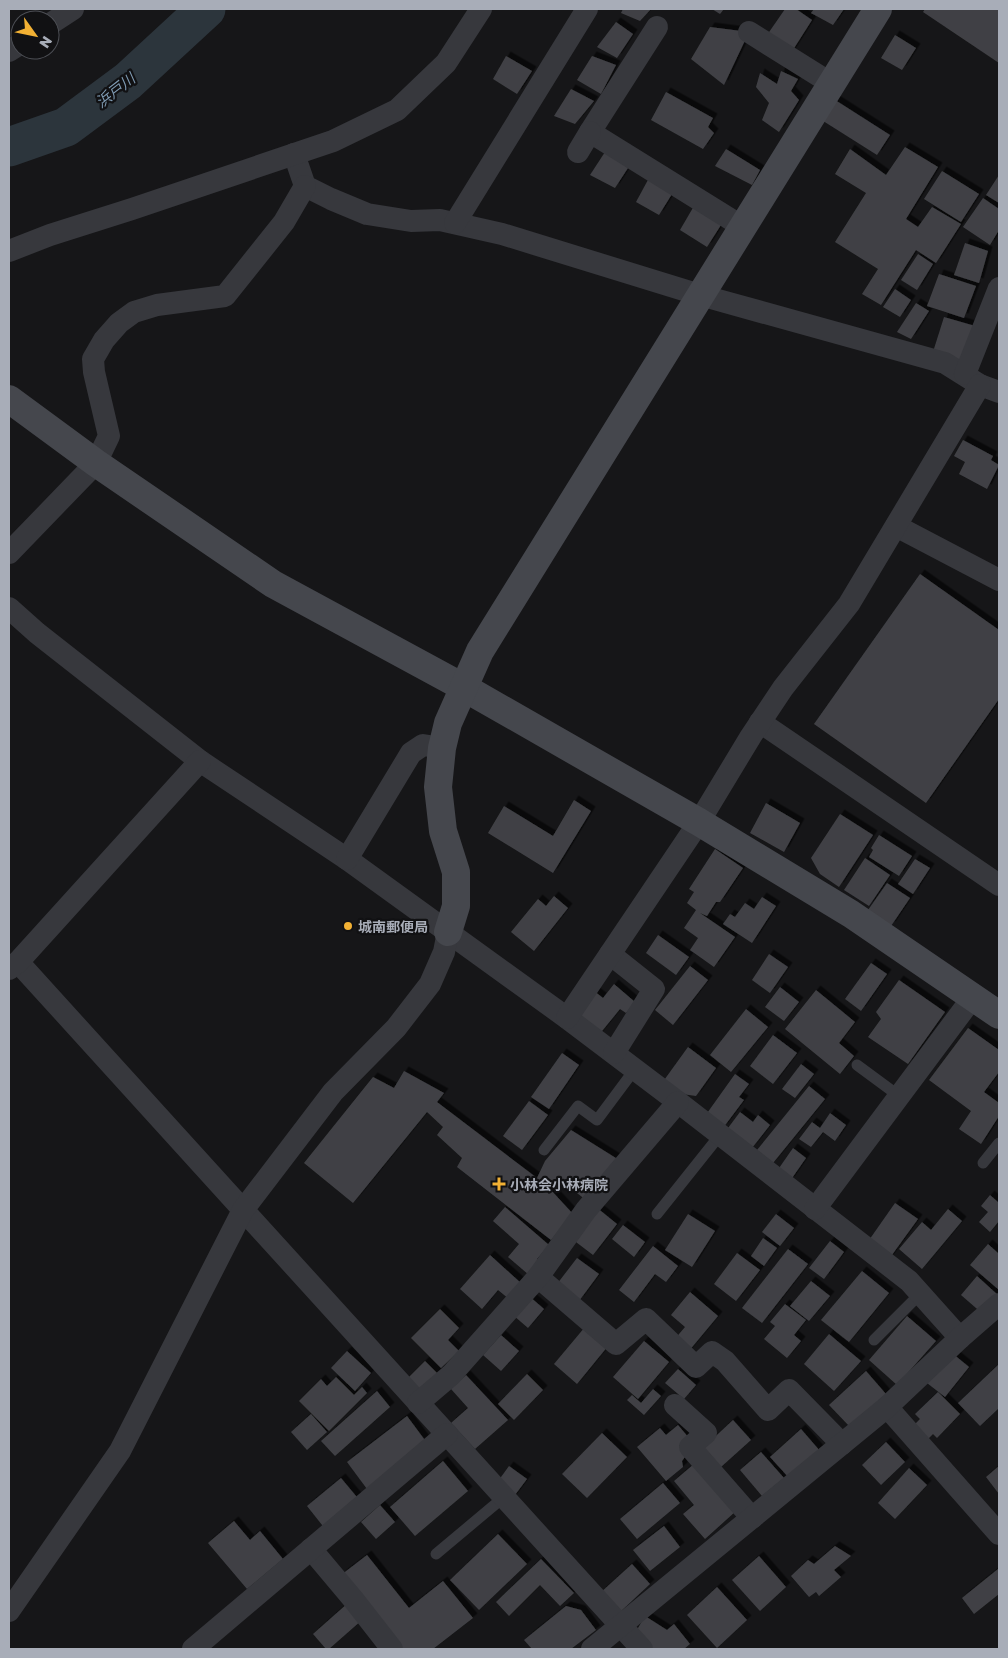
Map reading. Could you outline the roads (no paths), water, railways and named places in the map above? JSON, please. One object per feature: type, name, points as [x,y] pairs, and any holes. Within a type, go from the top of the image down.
[{"type":"street","points":[[60,17],[73,9]]},
{"type":"street","points":[[9,250],[50,234],[132,209],[333,141],[397,110],[446,63],[481,9]]},
{"type":"street","points":[[455,223],[587,9]]},
{"type":"street","points":[[9,1611],[120,1451],[243,1210],[332,1092],[396,1028],[430,984],[444,952],[456,906],[456,872],[443,831],[438,787],[442,748],[448,723],[463,687],[480,652],[878,9]]},
{"type":"street","points":[[578,152],[657,27]]},
{"type":"street","points":[[749,32],[832,84]]},
{"type":"street","points":[[590,132],[742,227]]},
{"type":"street","points":[[294,154],[305,186],[367,214],[411,221],[440,220],[502,234],[700,295],[946,363],[982,384]]},
{"type":"street","points":[[9,554],[96,463],[109,436],[94,372],[93,359],[104,340],[134,312],[157,306],[225,296],[284,222],[305,186]]},
{"type":"street","points":[[567,1018],[699,822],[783,688],[849,604],[982,384],[999,288]]},
{"type":"street","points":[[9,400],[96,463],[273,584],[463,687],[699,822],[851,914],[999,1015]]},
{"type":"street","points":[[896,526],[999,580]]},
{"type":"street","points":[[9,608],[37,633],[200,761],[347,859],[567,1018],[678,1102],[909,1282],[960,1338]]},
{"type":"street","points":[[760,722],[999,885]]},
{"type":"street","points":[[347,859],[411,753],[423,745],[442,748]]},
{"type":"street","points":[[200,761],[13,965],[243,1210],[642,1649]]},
{"type":"street","points":[[610,954],[654,989],[614,1053]]},
{"type":"street","points":[[814,1209],[973,997]]},
{"type":"street","points":[[418,1403],[451,1375],[538,1277],[586,1210],[678,1102]]},
{"type":"street","points":[[538,1277],[616,1344],[646,1319],[696,1367],[712,1352],[724,1361],[768,1410],[789,1390],[842,1444]]},
{"type":"street","points":[[592,1649],[887,1407],[999,1304]]},
{"type":"street","points":[[675,1406],[706,1433],[690,1448],[752,1518]]},
{"type":"street","points":[[887,1407],[999,1534]]},
{"type":"street","points":[[193,1649],[447,1434]]},
{"type":"street","points":[[311,1550],[392,1649]]},
{"type":"lane","points":[[857,1064],[899,1096]]},
{"type":"lane","points":[[544,1150],[578,1106],[597,1120],[635,1069]]},
{"type":"lane","points":[[657,1214],[720,1135]]},
{"type":"lane","points":[[983,1163],[999,1143]]},
{"type":"lane","points":[[874,1340],[920,1294]]},
{"type":"lane","points":[[436,1554],[504,1498]]},
{"type":"waterway","name":"浜戸川","points":[[9,147],[66,127],[128,81],[206,9]]},
{"type":"place","name":"城南郵便局","points":[[348,926]]},
{"type":"place","name":"小林会小林病院","points":[[499,1184]]}]
